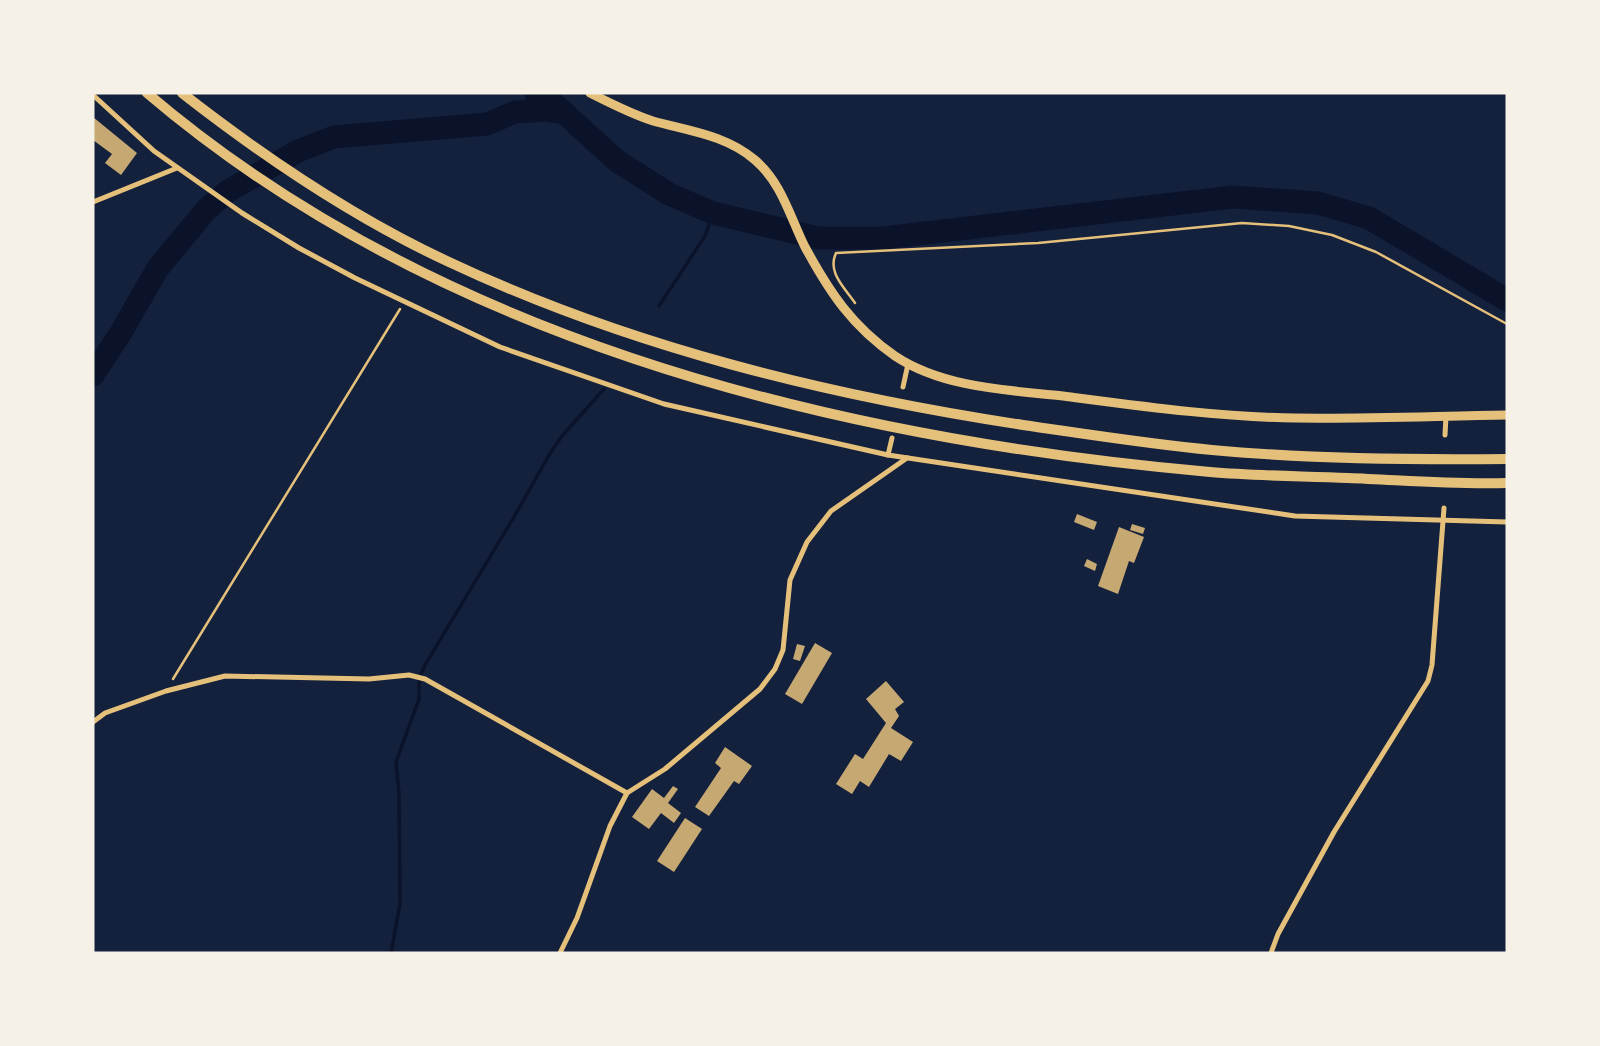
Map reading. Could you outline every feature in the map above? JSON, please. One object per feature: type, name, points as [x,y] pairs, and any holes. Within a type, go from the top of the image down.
[{"type":"highway","points":[[147,93],[237,163],[275,188],[327,220],[454,287],[607,349],[746,392],[942,436],[1127,463],[1273,476],[1507,483]]},
{"type":"highway","points":[[181,93],[331,197],[446,261],[534,300],[686,352],[788,380],[966,416],[1214,450],[1421,459],[1507,459]]},
{"type":"main road","points":[[590,93],[640,116],[719,138],[739,148],[757,162],[782,195],[805,246],[828,287],[852,320],[870,337],[908,364],[962,383],[1182,410],[1294,418],[1507,415]]},
{"type":"street","points":[[93,95],[154,151],[177,168],[242,213],[310,254],[500,347],[664,404],[888,455],[1296,516],[1507,522]]},
{"type":"street","points":[[93,202],[177,168]]},
{"type":"street","points":[[902,387],[908,364]]},
{"type":"street","points":[[1445,435],[1446,416]]},
{"type":"street","points":[[888,455],[892,439]]},
{"type":"street","points":[[560,953],[577,918],[610,826],[627,793],[665,769],[760,689],[775,669],[783,650],[790,580],[807,542],[831,512],[907,458]]},
{"type":"street","points":[[1271,953],[1278,934],[1334,832],[1428,681],[1432,665],[1444,508]]},
{"type":"street","points":[[93,722],[105,713],[166,691],[225,676],[416,676],[627,793]]},
{"type":"path","points":[[852,320],[860,310],[833,271],[832,263],[836,253],[844,251],[1038,243],[1242,223],[1289,226],[1332,235],[1376,252],[1507,324]]},
{"type":"path","points":[[166,691],[404,301]]},
{"type":"building","points":[[93,117],[137,153],[121,175],[105,163],[112,154],[93,140]]},
{"type":"building","points":[[1077,514],[1097,522],[1094,530],[1074,522]]},
{"type":"building","points":[[1132,524],[1145,528],[1143,534],[1130,530]]},
{"type":"building","points":[[1119,527],[1144,537],[1134,563],[1129,561],[1118,594],[1098,586]]},
{"type":"building","points":[[1087,559],[1097,564],[1095,571],[1084,566]]},
{"type":"building","points":[[815,643],[832,653],[802,704],[785,694]]},
{"type":"building","points":[[797,644],[805,646],[800,661],[793,659]]},
{"type":"building","points":[[886,681],[904,702],[895,709],[899,716],[891,728],[913,742],[901,761],[889,754],[869,787],[860,781],[852,794],[836,784],[855,754],[863,759],[886,723],[866,699]]},
{"type":"building","points":[[725,747],[752,766],[739,784],[734,781],[709,816],[695,807],[721,768],[715,763]]},
{"type":"building","points":[[673,786],[678,789],[668,803],[681,813],[674,823],[661,813],[649,829],[632,817],[652,789],[664,798]]},
{"type":"building","points":[[685,818],[702,829],[674,872],[657,861]]},
{"type":"waterway","points":[[536,93],[550,100],[617,161],[669,194],[713,213],[818,238],[883,238],[1233,197],[1318,203],[1369,218],[1507,300]]},
{"type":"waterway","points":[[93,375],[158,268],[206,210],[228,191],[298,151],[334,137],[487,124],[515,112],[545,110],[564,113]]},
{"type":"waterway","points":[[659,306],[705,236],[713,213]]},
{"type":"waterway","points":[[391,953],[400,904],[399,793],[396,762],[419,699],[419,679],[549,455],[562,436],[604,389]]}]
